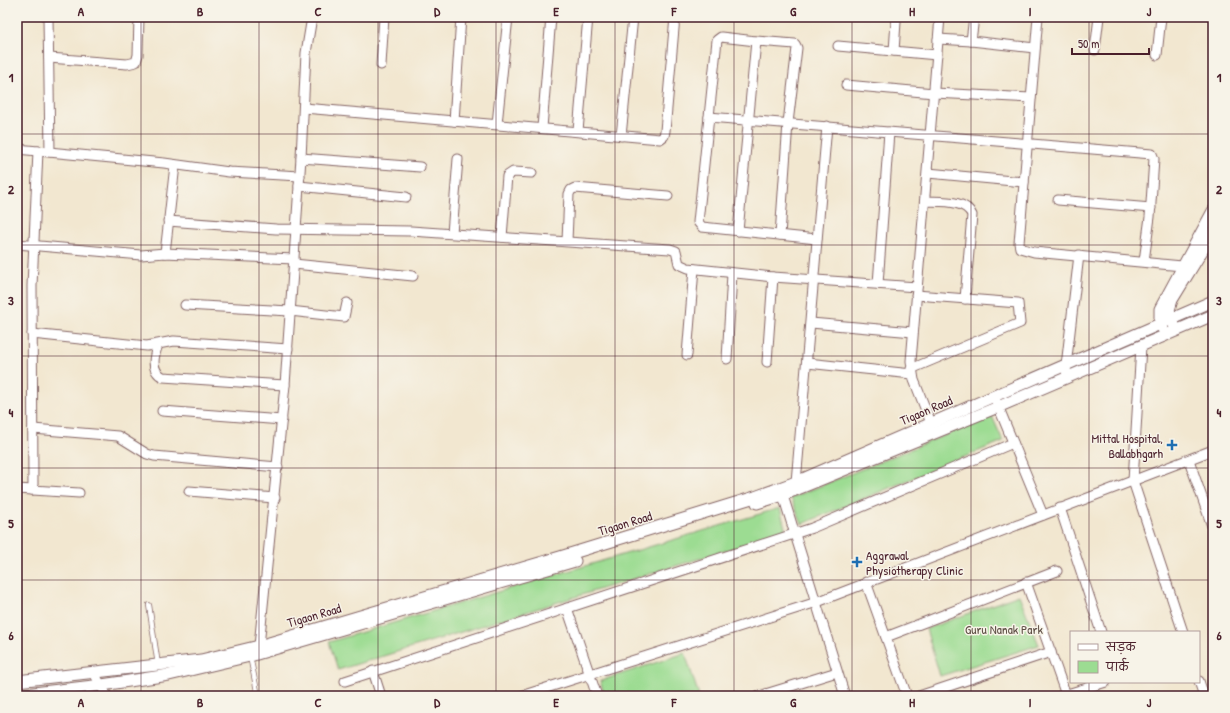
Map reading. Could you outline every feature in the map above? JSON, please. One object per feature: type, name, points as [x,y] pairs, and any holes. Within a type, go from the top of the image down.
[{"type":"street","points":[[48,17],[50,152]]},
{"type":"street","points":[[49,58],[127,64],[136,62],[138,55],[139,17]]},
{"type":"street","points":[[17,695],[102,686],[169,675],[252,650],[275,498],[278,467],[302,158],[306,53],[312,17]]},
{"type":"street","points":[[381,65],[384,17]]},
{"type":"street","points":[[454,121],[461,17]]},
{"type":"street","points":[[497,124],[508,17]]},
{"type":"street","points":[[542,128],[551,17]]},
{"type":"street","points":[[578,131],[588,17]]},
{"type":"street","points":[[621,136],[633,17]]},
{"type":"street","points":[[304,108],[660,139],[665,134],[675,17]]},
{"type":"street","points":[[894,17],[896,22],[894,51]]},
{"type":"street","points":[[931,422],[911,371],[916,291],[928,173],[940,17]]},
{"type":"street","points":[[971,41],[974,17]]},
{"type":"street","points":[[1038,17],[1019,243],[1020,248],[1034,252],[1144,261],[1182,266]]},
{"type":"street","points":[[1095,50],[1099,17]]},
{"type":"street","points":[[1157,55],[1161,17]]},
{"type":"street","points":[[780,235],[788,123],[796,46],[721,38],[717,40],[698,222],[702,227],[818,239]]},
{"type":"street","points":[[938,39],[1036,48]]},
{"type":"street","points":[[738,231],[756,41]]},
{"type":"street","points":[[838,46],[937,55]]},
{"type":"street","points":[[846,85],[934,93],[1031,98]]},
{"type":"street","points":[[709,117],[748,119],[1152,154],[1154,159],[1151,208],[1144,261]]},
{"type":"street","points":[[796,482],[827,126]]},
{"type":"street","points":[[878,284],[889,132]]},
{"type":"street","points":[[17,149],[229,172],[300,176]]},
{"type":"street","points":[[32,490],[33,246],[38,151]]},
{"type":"street","points":[[302,158],[420,167]]},
{"type":"street","points":[[452,234],[458,159]]},
{"type":"street","points":[[165,253],[175,165]]},
{"type":"street","points":[[502,237],[507,176],[513,172],[532,173]]},
{"type":"street","points":[[928,173],[1024,182]]},
{"type":"street","points":[[299,186],[406,197]]},
{"type":"street","points":[[567,241],[570,194],[575,188],[668,196]]},
{"type":"street","points":[[1058,200],[1151,208]]},
{"type":"street","points":[[925,201],[962,204],[970,210],[972,214],[965,299]]},
{"type":"street","points":[[1166,335],[1160,323],[1160,308],[1213,211]]},
{"type":"street","points":[[168,221],[296,230],[369,229],[670,248],[676,252],[681,266],[694,269],[732,274],[878,284],[965,299],[1018,303],[1020,323],[911,371],[807,363]]},
{"type":"street","points":[[1177,331],[1169,310],[1172,300],[1213,233]]},
{"type":"street","points":[[17,244],[141,255],[165,253],[294,262],[412,276]]},
{"type":"street","points":[[1067,378],[1066,366],[1079,256]]},
{"type":"street","points":[[687,355],[694,269]]},
{"type":"street","points":[[727,359],[732,274]]},
{"type":"street","points":[[767,362],[772,277]]},
{"type":"street","name":"Tigaon Road","points":[[17,681],[201,660],[252,650],[782,491],[796,482],[931,422],[1066,366],[1171,318],[1213,301]]},
{"type":"street","points":[[185,306],[290,311],[344,317],[347,303]]},
{"type":"street","points":[[845,696],[782,491],[998,407],[1213,315]]},
{"type":"street","points":[[810,323],[913,332]]},
{"type":"street","points":[[32,334],[144,345],[158,345],[166,342],[185,342],[288,348]]},
{"type":"street","points":[[158,345],[154,357],[155,366],[158,373],[163,377],[285,385]]},
{"type":"street","points":[[1141,346],[1133,481],[1183,631]]},
{"type":"street","points":[[994,396],[1043,515]]},
{"type":"street","points":[[162,411],[282,420]]},
{"type":"street","points":[[33,430],[118,436],[147,454],[154,456],[278,467]]},
{"type":"street","points":[[345,681],[812,528],[1013,443]]},
{"type":"street","points":[[521,696],[817,602],[1213,450]]},
{"type":"street","points":[[1189,460],[1210,509],[1213,529]]},
{"type":"street","points":[[18,492],[32,490],[79,493]]},
{"type":"street","points":[[189,491],[275,498]]},
{"type":"street","points":[[1060,508],[1101,631]]},
{"type":"street","points":[[886,637],[1057,571]]},
{"type":"street","points":[[866,582],[907,696]]},
{"type":"street","points":[[1026,582],[1051,652],[1064,695],[1103,683]]},
{"type":"street","points":[[567,608],[597,696]]},
{"type":"street","points":[[919,696],[1051,652]]},
{"type":"street","points":[[373,672],[381,696]]},
{"type":"street","points":[[759,696],[837,672]]},
{"type":"street","points":[[94,673],[108,696]]},
{"type":"street","points":[[1200,683],[1204,696]]},
{"type":"lane","points":[[149,605],[158,665]]},
{"type":"lane","points":[[252,650],[258,696]]},
{"type":"green space","points":[[992,416],[1003,441],[802,524],[791,498]]},
{"type":"green space","points":[[780,508],[786,532],[338,670],[329,642]]},
{"type":"green space","name":"Guru Nanak Park","points":[[1019,595],[1039,645],[940,676],[926,629]]},
{"type":"green space","points":[[685,653],[699,696],[605,696],[600,681]]},
{"type":"place","name":"Mittal Hospital, Ballabhgarh","points":[[1172,445]]},
{"type":"place","name":"Aggrawal Physiotherapy Clinic","points":[[857,562]]}]
